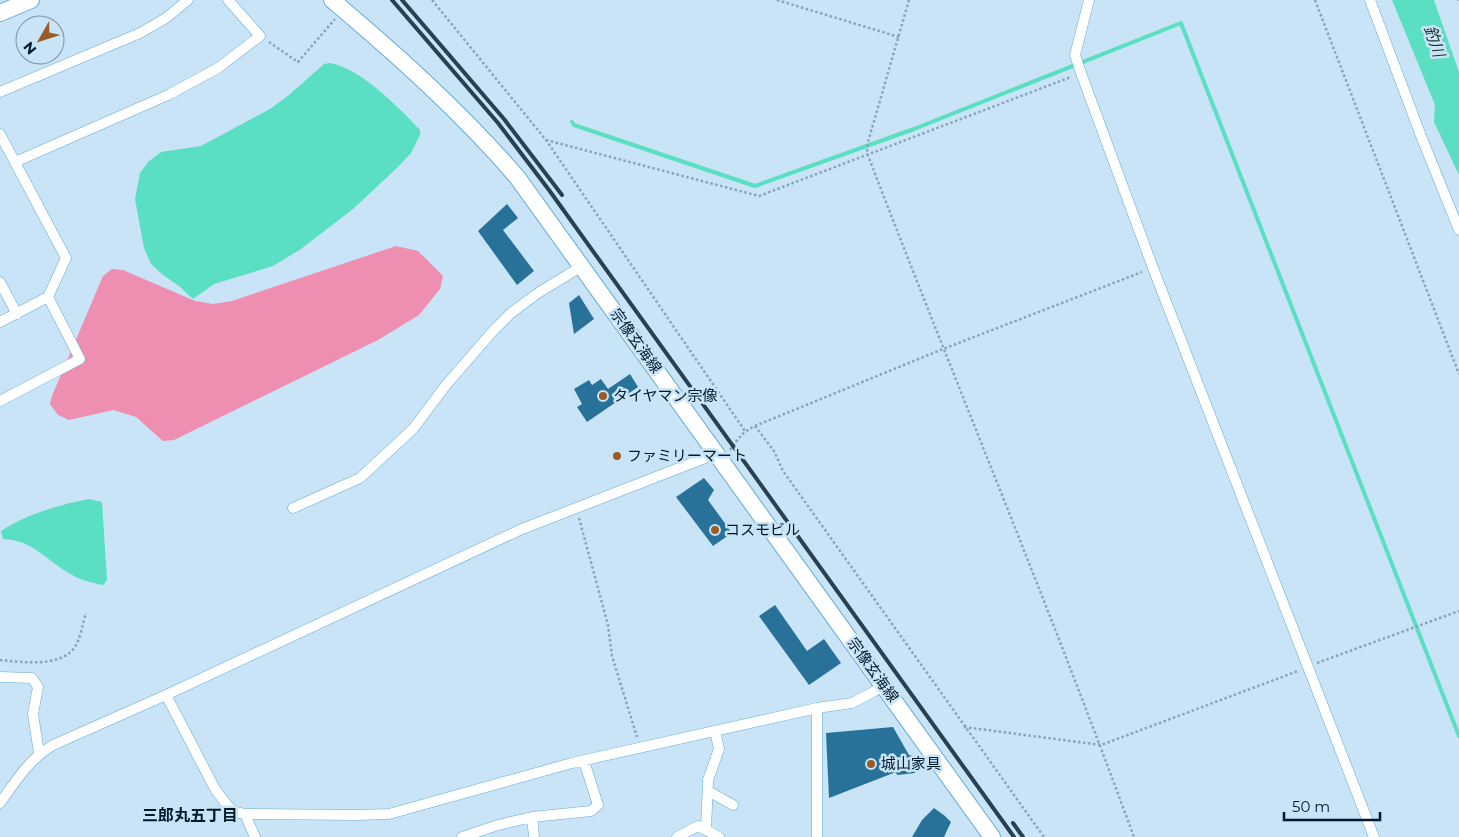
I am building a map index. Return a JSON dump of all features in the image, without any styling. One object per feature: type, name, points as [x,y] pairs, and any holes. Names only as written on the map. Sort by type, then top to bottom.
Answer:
[{"type":"main road","points":[[0,13],[31,0]]},
{"type":"main road","name":"宗像玄海線","points":[[337,5],[447,102],[485,139],[517,177],[719,455],[992,837]]},
{"type":"street","points":[[0,92],[140,33],[166,18],[188,0]]},
{"type":"street","points":[[15,162],[168,95],[218,68],[260,36],[228,0]]},
{"type":"street","points":[[1089,0],[1075,55],[1081,73],[1153,268],[1374,837]]},
{"type":"street","points":[[1370,0],[1421,136],[1459,230]]},
{"type":"street","points":[[0,134],[66,258],[48,297],[0,322]]},
{"type":"street","points":[[293,508],[360,478],[413,429],[446,385],[511,313],[538,293],[582,266]]},
{"type":"street","points":[[0,282],[16,314]]},
{"type":"street","points":[[0,401],[80,359],[48,297]]},
{"type":"street","points":[[0,803],[39,753],[53,745],[166,695],[522,529],[705,458],[719,455]]},
{"type":"street","points":[[0,677],[32,678],[38,687],[32,714],[39,753]]},
{"type":"street","points":[[166,695],[215,789],[235,812],[245,814],[356,815],[389,814],[584,761],[817,708],[852,703],[884,685]]},
{"type":"street","points":[[817,708],[817,837]]},
{"type":"street","points":[[706,830],[708,780],[719,749],[715,731]]},
{"type":"street","points":[[462,837],[498,825],[532,817],[592,811],[598,805],[584,761]]},
{"type":"street","points":[[708,791],[733,805]]},
{"type":"street","points":[[245,814],[255,837]]},
{"type":"street","points":[[532,817],[534,837]]},
{"type":"street","points":[[677,837],[698,826],[719,837]]},
{"type":"path","points":[[432,0],[546,140],[745,431]]},
{"type":"path","points":[[777,0],[899,37]]},
{"type":"path","points":[[909,0],[868,142],[867,154],[1101,745],[1134,837]]},
{"type":"path","points":[[1315,0],[1459,374]]},
{"type":"path","points":[[260,36],[298,62],[337,5]]},
{"type":"path","points":[[546,140],[760,196],[1081,73]]},
{"type":"path","points":[[719,455],[745,431],[755,426],[943,349],[1153,268]]},
{"type":"path","points":[[755,426],[774,451],[783,471],[1044,837]]},
{"type":"path","points":[[576,508],[608,625],[612,656],[641,748]]},
{"type":"path","points":[[964,727],[1101,745],[1459,611]]},
{"type":"path","points":[[0,660],[28,663],[63,658],[76,646],[86,613]]},
{"type":"shaded area","points":[[396,246],[418,251],[443,276],[440,289],[419,315],[378,340],[174,440],[163,441],[136,417],[113,410],[69,420],[58,415],[50,404],[103,276],[112,269],[123,270],[195,301],[213,304],[232,301]]},
{"type":"water","name":"釣川","points":[[1392,0],[1434,0],[1459,72],[1459,175],[1434,122],[1435,105]]},
{"type":"water","points":[[330,63],[342,67],[367,81],[390,100],[420,130],[420,135],[411,153],[353,209],[301,249],[273,266],[214,284],[193,299],[151,264],[144,248],[135,199],[140,173],[148,162],[161,152],[201,146],[270,109],[324,64]]},
{"type":"water","points":[[89,499],[102,502],[107,580],[103,585],[71,574],[30,546],[13,540],[3,539],[1,531],[21,520],[54,507]]},
{"type":"building","points":[[507,204],[518,218],[503,230],[534,271],[517,285],[478,231]]},
{"type":"building","points":[[579,295],[594,319],[574,334],[569,303]]},
{"type":"building","points":[[630,374],[638,387],[587,422],[577,407],[582,404],[574,389],[589,380],[592,385],[601,379],[608,389]]},
{"type":"building","points":[[704,478],[714,490],[708,500],[732,533],[713,546],[676,497]]},
{"type":"building","points":[[775,605],[807,651],[824,639],[841,663],[809,685],[759,616]]},
{"type":"building","name":"城山家具","points":[[893,727],[909,755],[913,756],[915,773],[897,775],[896,772],[829,798],[826,733]]},
{"type":"building","points":[[934,808],[951,822],[944,837],[912,837],[922,820]]},
{"type":"waterway","points":[[572,122],[574,125],[755,186],[914,129],[1181,23],[1459,736]]},
{"type":"railway","points":[[392,0],[498,123],[549,190],[1014,837]]},
{"type":"railway","points":[[402,0],[504,119],[562,195]]},
{"type":"railway","points":[[1013,823],[1023,837]]},
{"type":"place","name":"タイヤマン宗像","points":[[603,396]]},
{"type":"place","name":"ファミリーマート","points":[[617,456]]},
{"type":"place","name":"コスモビル","points":[[715,530]]},
{"type":"place","name":"城山家具","points":[[871,764]]},
{"type":"district","name":"三郎丸五丁目","points":[[190,815]]}]
